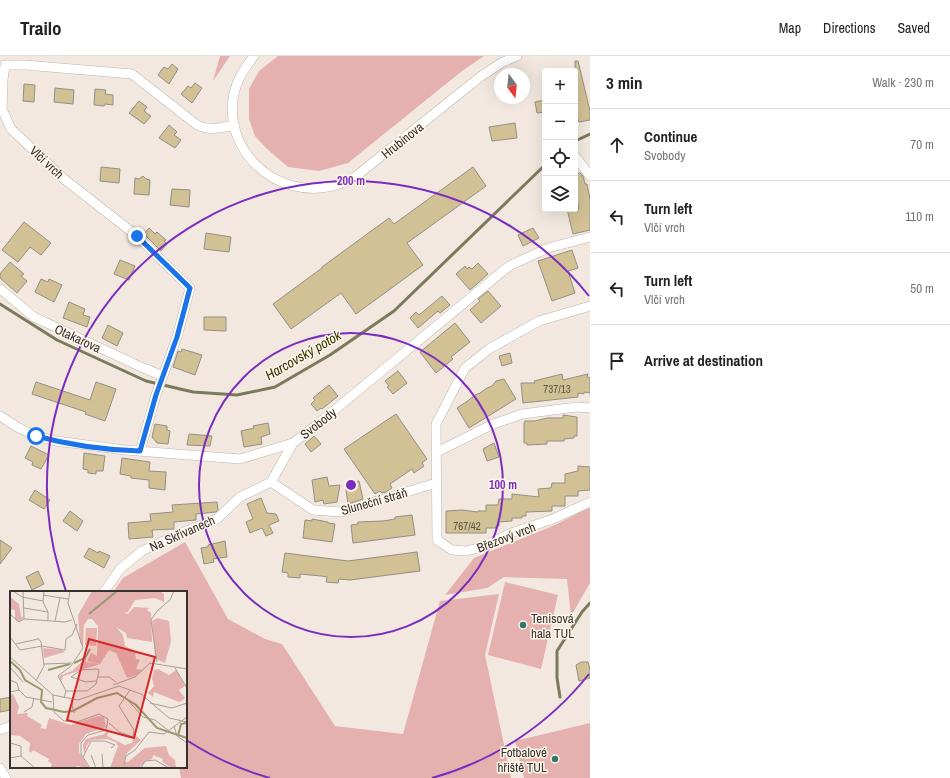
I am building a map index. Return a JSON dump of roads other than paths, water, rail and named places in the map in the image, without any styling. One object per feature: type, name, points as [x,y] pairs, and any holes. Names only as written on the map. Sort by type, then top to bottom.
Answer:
[{"type":"street","name":"Hrubínova","points":[[254,56],[239,78],[234,93],[234,125],[237,137],[252,161],[266,174],[291,185],[319,188],[332,186],[355,177],[480,77],[501,63],[518,56]]},
{"type":"street","name":"Vlčí vrch","points":[[140,451],[156,395],[177,337],[190,288],[137,236],[64,179],[11,129],[2,109],[2,80],[5,65],[25,65],[132,74],[197,125],[203,128],[215,129],[234,125]]},
{"type":"street","points":[[578,160],[590,176]]},
{"type":"street","name":"Svobody","points":[[0,416],[17,427],[36,436],[56,441],[126,450],[240,459],[293,443],[509,266],[548,248],[590,237]]},
{"type":"street","name":"Otakarova","points":[[0,290],[34,317],[162,378]]},
{"type":"street","name":"Březový vrch","points":[[590,306],[539,320],[489,349],[465,368],[436,424],[437,540],[452,550],[466,551],[482,547],[511,533],[553,519],[590,502]]},
{"type":"street","points":[[437,452],[491,425],[522,414],[577,407],[590,408]]},
{"type":"street","points":[[271,482],[293,443]]},
{"type":"street","name":"Sluneční stráň","points":[[271,482],[313,510],[341,512],[436,483]]},
{"type":"street","name":"Na Skřivanech","points":[[105,591],[120,569],[142,551],[216,519],[240,497],[271,482]]},
{"type":"street","points":[[0,730],[10,726]]},
{"type":"street","points":[[0,768],[6,778]]},
{"type":"waterway","name":"Harcovský potok","points":[[577,140],[590,134]]},
{"type":"waterway","name":"Harcovský potok","points":[[0,304],[57,340],[146,381],[193,392],[237,395],[275,387],[330,355],[394,311],[542,168]]},
{"type":"waterway","points":[[560,697],[557,678],[557,651],[582,612],[590,603]]},
{"type":"place","name":"Tenisová hala TUL","points":[[523,625]]},
{"type":"place","name":"Fotbalové hřiště TUL","points":[[555,759]]}]
